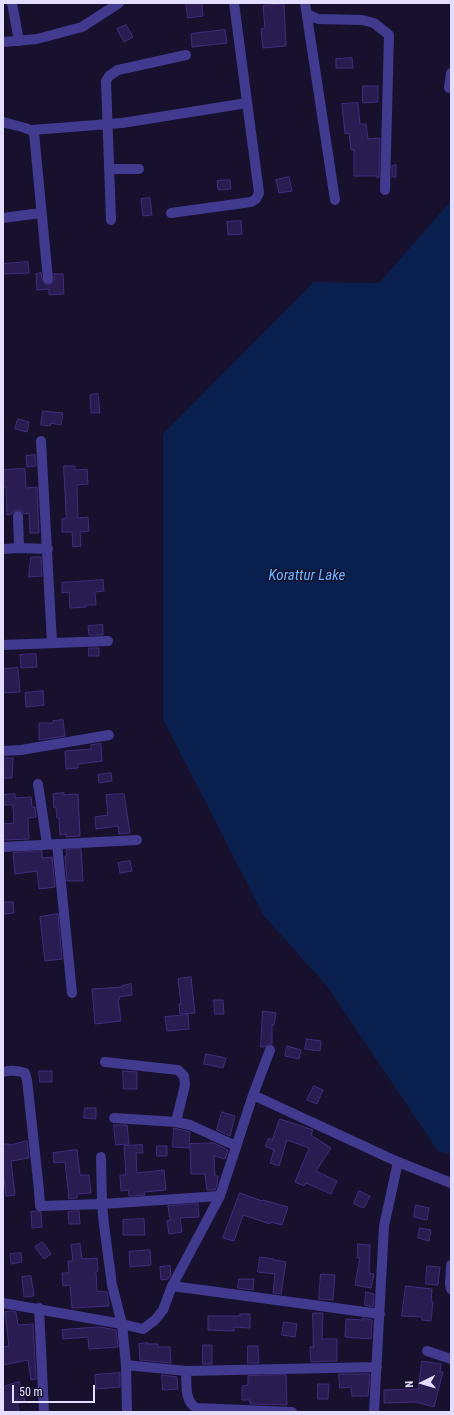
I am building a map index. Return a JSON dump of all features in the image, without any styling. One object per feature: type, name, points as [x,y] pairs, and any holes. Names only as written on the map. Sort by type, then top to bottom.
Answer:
[{"type":"street","points":[[12,3],[19,41]]},
{"type":"street","points":[[3,42],[37,39],[82,27],[119,3]]},
{"type":"street","points":[[171,213],[251,202],[256,199],[259,193],[234,3]]},
{"type":"street","points":[[305,3],[335,200]]},
{"type":"street","points":[[307,14],[318,19],[362,20],[374,23],[389,36],[384,190]]},
{"type":"street","points":[[111,220],[106,81],[109,76],[118,70],[186,55]]},
{"type":"street","points":[[449,88],[451,73]]},
{"type":"street","points":[[3,122],[32,130],[107,124],[247,103]]},
{"type":"street","points":[[32,130],[34,137],[48,279]]},
{"type":"street","points":[[110,169],[139,168]]},
{"type":"street","points":[[3,218],[41,212]]},
{"type":"street","points":[[41,441],[52,643]]},
{"type":"street","points":[[18,516],[19,548]]},
{"type":"street","points":[[3,549],[48,549]]},
{"type":"street","points":[[3,645],[108,641]]},
{"type":"street","points":[[3,751],[21,750],[109,734]]},
{"type":"street","points":[[38,784],[52,844],[72,993]]},
{"type":"street","points":[[3,847],[137,840]]},
{"type":"street","points":[[3,1303],[39,1308],[143,1329],[155,1320],[163,1310],[172,1286],[220,1196],[253,1095],[270,1050]]},
{"type":"street","points":[[105,1062],[178,1070],[184,1076],[185,1085],[176,1122]]},
{"type":"street","points":[[3,1072],[19,1070],[25,1073],[27,1080],[40,1206],[102,1204],[220,1196]]},
{"type":"street","points":[[253,1095],[398,1162],[451,1183]]},
{"type":"street","points":[[114,1118],[176,1122],[190,1125],[236,1146]]},
{"type":"street","points":[[101,1157],[104,1225],[112,1285],[122,1324],[126,1365],[127,1412]]},
{"type":"street","points":[[374,1412],[384,1226],[398,1162]]},
{"type":"street","points":[[451,1265],[451,1289]]},
{"type":"street","points":[[172,1286],[380,1314]]},
{"type":"street","points":[[39,1308],[44,1412]]},
{"type":"street","points":[[427,1351],[451,1359]]},
{"type":"street","points":[[126,1365],[186,1371],[377,1367]]},
{"type":"street","points":[[186,1371],[188,1400],[193,1410],[292,1412]]},
{"type":"water","name":"Korattur Lake","points":[[451,201],[451,1154],[438,1151],[327,986],[264,916],[163,719],[163,434],[314,282],[379,283]]},
{"type":"building","points":[[186,3],[202,3],[203,16],[188,18]]},
{"type":"building","points":[[284,4],[286,46],[263,48],[261,29],[265,28],[263,6]]},
{"type":"building","points":[[126,25],[133,37],[124,42],[117,29]]},
{"type":"building","points":[[225,30],[227,43],[192,47],[191,34]]},
{"type":"building","points":[[352,58],[353,68],[336,68],[336,59]]},
{"type":"building","points":[[363,86],[378,86],[378,102],[363,103]]},
{"type":"building","points":[[358,103],[360,124],[366,124],[368,139],[380,138],[379,177],[377,178],[377,176],[354,176],[354,150],[351,150],[349,133],[345,134],[342,104]]},
{"type":"building","points":[[396,165],[396,177],[392,177],[392,166]]},
{"type":"building","points":[[289,177],[292,191],[279,193],[276,180]]},
{"type":"building","points":[[230,180],[231,189],[218,190],[217,181]]},
{"type":"building","points":[[150,198],[152,215],[143,216],[141,199]]},
{"type":"building","points":[[241,221],[242,234],[228,235],[227,222]]},
{"type":"building","points":[[28,262],[29,273],[3,274],[3,264]]},
{"type":"building","points":[[41,273],[43,282],[48,285],[54,281],[54,273],[63,274],[64,294],[49,295],[49,289],[37,290],[36,274]]},
{"type":"building","points":[[98,394],[100,413],[91,413],[90,395]]},
{"type":"building","points":[[43,411],[63,413],[61,425],[51,423],[50,426],[41,425]]},
{"type":"building","points":[[18,419],[29,422],[27,432],[15,429]]},
{"type":"building","points":[[35,455],[36,466],[27,467],[26,456]]},
{"type":"building","points":[[64,466],[75,466],[75,470],[87,469],[88,484],[77,485],[78,518],[88,517],[89,531],[80,532],[81,546],[73,547],[72,532],[62,532],[62,519],[66,518]]},
{"type":"building","points":[[25,469],[26,488],[37,487],[39,533],[30,533],[29,513],[24,514],[21,510],[17,510],[12,514],[7,515],[6,487],[3,487],[3,470]]},
{"type":"building","points":[[31,557],[41,557],[42,576],[29,577]]},
{"type":"building","points":[[103,580],[104,591],[95,592],[96,605],[70,608],[69,592],[62,593],[62,583]]},
{"type":"building","points":[[103,625],[103,635],[89,635],[88,626]]},
{"type":"building","points":[[89,648],[99,648],[99,656],[89,656]]},
{"type":"building","points":[[36,654],[37,667],[21,668],[20,655]]},
{"type":"building","points":[[18,668],[20,692],[3,693],[3,669]]},
{"type":"building","points":[[43,691],[44,705],[26,707],[25,693]]},
{"type":"building","points":[[63,720],[65,736],[39,740],[39,723],[53,723],[53,721]]},
{"type":"building","points":[[101,744],[102,761],[78,764],[78,768],[66,769],[65,751],[91,749],[91,745]]},
{"type":"building","points":[[3,758],[13,758],[12,778],[3,778]]},
{"type":"building","points":[[111,773],[112,781],[99,783],[98,775]]},
{"type":"building","points":[[64,793],[64,795],[78,794],[80,836],[66,837],[66,834],[60,835],[59,818],[57,818],[56,807],[54,808],[53,794]]},
{"type":"building","points":[[15,794],[15,798],[31,797],[32,807],[35,807],[36,817],[28,818],[29,839],[3,840],[3,824],[14,823],[13,805],[3,805],[3,795]]},
{"type":"building","points":[[124,794],[130,833],[119,834],[118,826],[96,829],[95,817],[108,815],[106,795]]},
{"type":"building","points":[[81,849],[83,881],[67,881],[66,850]]},
{"type":"building","points":[[42,851],[42,858],[52,857],[55,887],[39,889],[37,871],[15,874],[13,853]]},
{"type":"building","points":[[130,861],[132,871],[120,873],[118,863]]},
{"type":"building","points":[[3,902],[13,902],[14,913],[3,914]]},
{"type":"building","points":[[58,914],[62,959],[45,961],[40,917]]},
{"type":"building","points":[[191,977],[195,1013],[180,1014],[179,1004],[181,1004],[178,979]]},
{"type":"building","points":[[131,984],[132,995],[119,997],[120,999],[118,999],[121,1021],[95,1024],[92,989],[122,987]]},
{"type":"building","points":[[214,1000],[223,1000],[224,1014],[215,1014]]},
{"type":"building","points":[[263,1011],[276,1013],[274,1025],[272,1025],[272,1044],[261,1047]]},
{"type":"building","points":[[188,1015],[189,1029],[167,1031],[165,1017]]},
{"type":"building","points":[[307,1039],[321,1041],[320,1051],[305,1049]]},
{"type":"building","points":[[287,1046],[301,1050],[299,1059],[285,1056]]},
{"type":"building","points":[[206,1054],[226,1058],[223,1068],[204,1064]]},
{"type":"building","points":[[39,1071],[52,1071],[52,1082],[40,1082]]},
{"type":"building","points":[[123,1071],[137,1072],[137,1089],[124,1089]]},
{"type":"building","points":[[314,1086],[323,1090],[317,1104],[307,1100]]},
{"type":"building","points":[[85,1108],[96,1108],[96,1119],[84,1118]]},
{"type":"building","points":[[222,1112],[235,1116],[230,1136],[217,1130]]},
{"type":"building","points":[[280,1119],[313,1130],[311,1135],[331,1148],[316,1171],[337,1181],[331,1194],[306,1183],[304,1186],[295,1182],[309,1148],[287,1140],[279,1166],[270,1163],[274,1150],[265,1146],[269,1138],[272,1140]]},
{"type":"building","points":[[114,1125],[127,1125],[129,1144],[116,1145]]},
{"type":"building","points":[[174,1128],[190,1132],[189,1148],[173,1147]]},
{"type":"building","points":[[27,1141],[29,1158],[11,1161],[15,1195],[6,1196],[3,1171],[3,1144],[9,1145]]},
{"type":"building","points":[[214,1143],[228,1150],[225,1159],[214,1156],[215,1176],[218,1176],[217,1185],[215,1190],[207,1190],[205,1174],[191,1174],[190,1144]]},
{"type":"building","points":[[142,1145],[143,1153],[136,1153],[137,1173],[164,1170],[166,1190],[144,1192],[145,1195],[129,1196],[128,1190],[121,1191],[120,1175],[126,1175],[124,1146]]},
{"type":"building","points":[[157,1146],[167,1146],[167,1156],[157,1156]]},
{"type":"building","points":[[77,1150],[80,1175],[89,1175],[91,1193],[77,1194],[77,1198],[69,1199],[65,1162],[54,1163],[53,1153]]},
{"type":"building","points":[[359,1191],[370,1196],[364,1208],[354,1204]]},
{"type":"building","points":[[240,1193],[262,1201],[288,1207],[282,1225],[271,1222],[270,1224],[243,1215],[234,1241],[223,1238]]},
{"type":"building","points":[[198,1204],[199,1217],[180,1218],[182,1232],[169,1234],[167,1221],[170,1220],[168,1206]]},
{"type":"building","points":[[416,1205],[429,1208],[427,1220],[414,1217]]},
{"type":"building","points":[[79,1211],[80,1224],[69,1224],[68,1212]]},
{"type":"building","points":[[31,1212],[41,1212],[42,1227],[32,1228]]},
{"type":"building","points":[[144,1219],[145,1235],[123,1235],[123,1220]]},
{"type":"building","points":[[420,1228],[431,1230],[429,1241],[418,1238]]},
{"type":"building","points":[[43,1242],[51,1254],[44,1259],[35,1247]]},
{"type":"building","points":[[80,1244],[82,1259],[97,1258],[97,1291],[107,1292],[109,1306],[72,1308],[70,1285],[63,1286],[62,1273],[69,1273],[68,1261],[73,1261],[71,1245]]},
{"type":"building","points":[[358,1244],[370,1245],[369,1273],[374,1274],[371,1288],[355,1285],[360,1258],[358,1258]]},
{"type":"building","points":[[150,1250],[151,1265],[130,1267],[129,1252]]},
{"type":"building","points":[[21,1253],[22,1262],[11,1264],[10,1254]]},
{"type":"building","points":[[260,1257],[286,1262],[281,1294],[273,1293],[275,1274],[258,1272]]},
{"type":"building","points":[[170,1266],[171,1275],[168,1279],[161,1280],[160,1267]]},
{"type":"building","points":[[427,1266],[440,1267],[438,1285],[426,1284]]},
{"type":"building","points":[[321,1274],[335,1275],[333,1300],[319,1299]]},
{"type":"building","points":[[31,1276],[34,1296],[24,1297],[22,1277]]},
{"type":"building","points":[[239,1279],[254,1279],[253,1290],[238,1288]]},
{"type":"building","points":[[406,1286],[432,1289],[431,1302],[433,1302],[431,1321],[422,1320],[422,1317],[402,1316]]},
{"type":"building","points":[[366,1292],[374,1294],[373,1307],[365,1305]]},
{"type":"building","points":[[5,1312],[16,1312],[18,1325],[33,1324],[36,1379],[31,1380],[28,1360],[3,1365],[3,1347],[9,1346]]},
{"type":"building","points":[[313,1313],[323,1313],[322,1339],[337,1339],[337,1361],[311,1362],[310,1347],[313,1347]]},
{"type":"building","points":[[240,1314],[250,1314],[250,1328],[234,1327],[234,1331],[208,1330],[208,1316],[240,1316]]},
{"type":"building","points":[[363,1318],[372,1320],[371,1339],[345,1337],[346,1319],[363,1320]]},
{"type":"building","points":[[284,1322],[297,1324],[295,1337],[282,1335]]},
{"type":"building","points":[[100,1327],[116,1330],[118,1347],[89,1349],[88,1337],[63,1339],[62,1330]]},
{"type":"building","points":[[139,1344],[158,1344],[158,1347],[170,1347],[171,1363],[140,1360]]},
{"type":"building","points":[[203,1345],[212,1345],[212,1364],[203,1364]]},
{"type":"building","points":[[248,1346],[258,1346],[259,1363],[248,1363]]},
{"type":"building","points":[[422,1361],[441,1364],[440,1372],[443,1372],[434,1407],[416,1402],[384,1403],[384,1390],[418,1389]]},
{"type":"building","points":[[120,1373],[120,1387],[96,1389],[95,1375]]},
{"type":"building","points":[[339,1374],[370,1374],[368,1396],[352,1396],[351,1387],[340,1388]]},
{"type":"building","points":[[162,1375],[177,1377],[178,1389],[163,1390]]},
{"type":"building","points":[[286,1375],[287,1405],[250,1404],[250,1400],[242,1400],[242,1386],[248,1385],[248,1376]]},
{"type":"building","points":[[19,1382],[25,1401],[17,1404],[19,1412],[3,1412],[3,1387]]},
{"type":"building","points":[[318,1384],[329,1384],[328,1399],[318,1399]]}]
